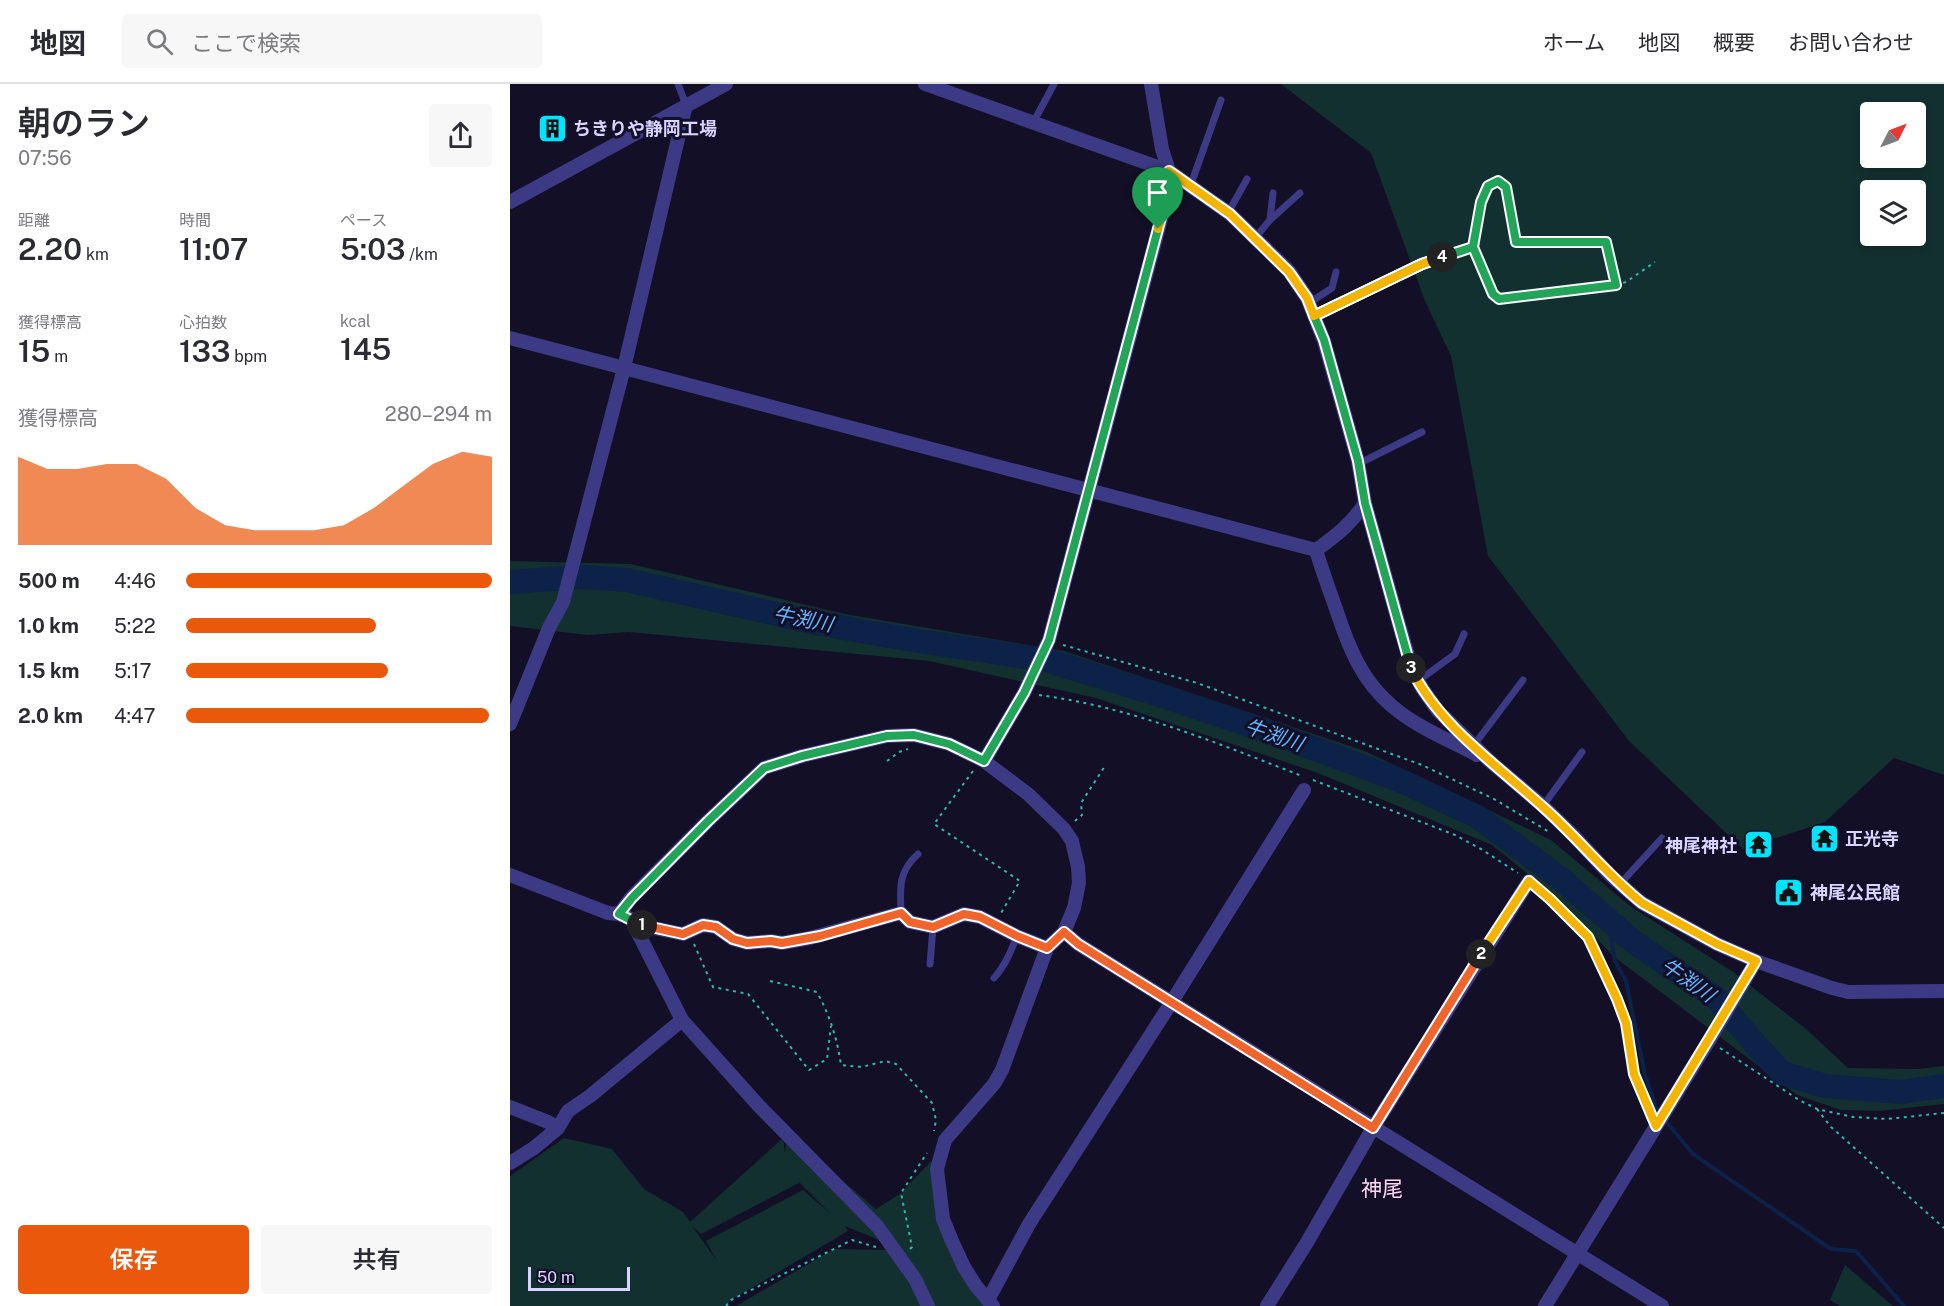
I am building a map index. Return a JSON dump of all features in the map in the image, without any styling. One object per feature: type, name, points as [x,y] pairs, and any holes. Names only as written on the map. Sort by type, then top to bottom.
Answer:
[{"type":"street","points":[[510,202],[726,84]]},
{"type":"street","points":[[925,84],[1169,171],[1228,213],[1289,272],[1309,303],[1324,340],[1358,464],[1365,503],[1412,669],[1418,681],[1438,711],[1493,764],[1543,806],[1620,884],[1642,903],[1717,944],[1756,961],[1832,988],[1848,992],[1944,991]]},
{"type":"street","points":[[981,764],[1026,690],[1048,643],[1168,193],[1169,171],[1162,148],[1151,84]]},
{"type":"street","points":[[510,724],[549,628],[563,602],[624,368],[686,105]]},
{"type":"street","points":[[510,338],[1316,550],[1340,533],[1365,503]]},
{"type":"street","points":[[1316,550],[1353,656],[1380,695],[1393,707],[1417,722],[1493,764]]},
{"type":"street","points":[[619,914],[708,821],[764,768],[802,756],[887,736],[914,735],[949,744],[1028,794],[1064,829],[1072,841],[1079,883],[1074,908],[1064,932],[1047,948],[1002,1070],[994,1084],[945,1140],[937,1169],[943,1219],[964,1267],[990,1303],[1029,1224],[1172,1003],[1304,790]]},
{"type":"street","points":[[510,875],[608,913],[619,914],[635,924],[682,1020],[759,1106],[878,1227],[915,1279],[928,1306]]},
{"type":"street","points":[[1267,1306],[1373,1128],[1529,881]]},
{"type":"street","points":[[635,924],[683,934],[703,925],[716,927],[733,939],[747,943],[771,941],[782,943],[820,936],[901,913],[910,922],[933,927],[964,914],[980,917],[1047,948]]},
{"type":"street","points":[[1064,932],[1078,944],[1172,1003],[1662,1306]]},
{"type":"street","points":[[1545,1306],[1756,961]]},
{"type":"street","points":[[510,1163],[534,1148],[558,1128],[568,1111],[590,1096],[682,1020]]},
{"type":"street","points":[[510,1107],[558,1128]]},
{"type":"lane","points":[[678,84],[686,105]]},
{"type":"lane","points":[[1033,123],[1054,84]]},
{"type":"lane","points":[[1190,187],[1221,100]]},
{"type":"lane","points":[[1228,213],[1247,179]]},
{"type":"lane","points":[[1270,220],[1273,193]]},
{"type":"lane","points":[[1255,238],[1270,220],[1300,193]]},
{"type":"lane","points":[[1314,316],[1422,264],[1473,247]]},
{"type":"lane","points":[[1309,303],[1332,288],[1336,272]]},
{"type":"lane","points":[[1358,464],[1422,432]]},
{"type":"lane","points":[[1418,681],[1455,654],[1464,634]]},
{"type":"lane","points":[[1474,746],[1523,680]]},
{"type":"lane","points":[[1543,806],[1582,752]]},
{"type":"lane","points":[[1620,884],[1662,838]]},
{"type":"lane","points":[[901,913],[900,880],[910,861],[918,854]]},
{"type":"lane","points":[[930,964],[933,927]]},
{"type":"lane","points":[[994,978],[1009,956],[1017,936]]},
{"type":"path","points":[[1616,285],[1606,242],[1516,242],[1506,187],[1498,181],[1488,186],[1481,202],[1473,247],[1493,294],[1499,299],[1616,285],[1626,282],[1655,262]]},
{"type":"path","points":[[1048,643],[1197,683],[1422,765],[1494,799],[1557,837],[1574,836]]},
{"type":"path","points":[[1026,690],[1131,715],[1217,743],[1455,835],[1482,849],[1529,881],[1588,937],[1626,1023],[1634,1074],[1660,1119]]},
{"type":"path","points":[[887,761],[899,752],[913,748]]},
{"type":"path","points":[[981,764],[934,824],[1020,881],[995,924]]},
{"type":"path","points":[[1064,829],[1082,815],[1081,803],[1105,766]]},
{"type":"path","points":[[690,936],[713,987],[748,994],[809,1070],[827,1059],[831,1022]]},
{"type":"path","points":[[770,981],[817,992],[831,1022],[841,1065],[862,1067],[885,1060],[896,1064],[932,1103],[936,1120],[932,1139]]},
{"type":"path","points":[[1713,1034],[1725,1052],[1799,1100],[1817,1109],[1852,1117],[1887,1119],[1944,1113]]},
{"type":"path","points":[[1817,1109],[1832,1126],[1944,1228]]},
{"type":"path","points":[[726,1306],[731,1300],[852,1240],[886,1250],[899,1257],[912,1247],[901,1193],[930,1148]]},
{"type":"green space","points":[[1281,84],[1944,84],[1944,775],[1894,758],[1825,822],[1743,849],[1629,741],[1488,556],[1451,356],[1425,301],[1371,153]]},
{"type":"green space","points":[[510,561],[631,564],[845,614],[1064,651],[1365,751],[1551,840],[1630,906],[1733,972],[1806,1029],[1848,1068],[1918,1069],[1944,1066],[1944,1104],[1879,1111],[1841,1110],[1797,1095],[1613,956],[1560,900],[1492,845],[1318,773],[1096,698],[929,661],[629,632],[588,635],[510,626]]},
{"type":"green space","points":[[787,1134],[876,1209],[901,1193],[931,1161],[966,1271],[994,1306],[931,1306],[886,1243],[845,1226],[848,1231],[731,1300],[726,1306],[510,1306],[510,1176],[564,1138],[612,1149],[644,1189],[683,1212],[690,1222],[783,1138],[785,1153]],"holes":[[[798,1181],[832,1215],[803,1190],[706,1241],[717,1261],[692,1226],[701,1234],[799,1183]]]},
{"type":"green space","points":[[834,1249],[886,1250],[928,1306],[736,1306]]},
{"type":"green space","points":[[1845,1265],[1893,1306],[1840,1306],[1830,1300]]},
{"type":"waterway","name":"牛渕川","points":[[510,582],[581,577],[627,580],[811,622],[1046,660],[1269,732],[1397,779],[1478,817],[1561,879],[1635,943],[1715,997],[1782,1073],[1825,1086],[1901,1092],[1944,1086]]},
{"type":"waterway","points":[[1615,925],[1610,934],[1615,961],[1626,981],[1645,1075],[1660,1113]]},
{"type":"waterway","points":[[1664,1119],[1693,1154],[1783,1216],[1831,1249],[1856,1251],[1904,1306]]},
{"type":"place","name":"ちきりや静岡工場","points":[[552,128]]},
{"type":"place","name":"正光寺","points":[[1824,838]]},
{"type":"place","name":"神尾神社","points":[[1758,845]]},
{"type":"place","name":"神尾公民館","points":[[1789,892]]},
{"type":"district","name":"神尾","points":[[1382,1188]]},
{"type":"route","points":[[1158,229],[1049,640],[1024,693],[984,761],[949,744],[914,735],[887,736],[802,756],[764,768],[708,821],[619,914],[635,924],[683,934],[703,925],[716,927],[733,939],[747,943],[771,941],[782,943],[810,938],[901,913],[910,922],[933,927],[964,914],[980,917],[1047,948],[1064,932],[1078,944],[1373,1128],[1529,881],[1588,937],[1626,1023],[1634,1074],[1656,1126],[1756,961],[1717,944],[1642,903],[1611,876],[1543,806],[1493,764],[1438,711],[1422,688],[1412,669],[1365,503],[1358,461],[1324,340],[1314,316],[1422,264],[1473,247],[1481,202],[1488,186],[1498,181],[1506,187],[1516,242],[1606,242],[1616,285],[1499,299],[1493,294],[1473,247],[1422,264],[1374,286],[1314,316],[1307,298],[1289,272],[1230,214],[1169,171],[1168,193],[1158,229]]}]
